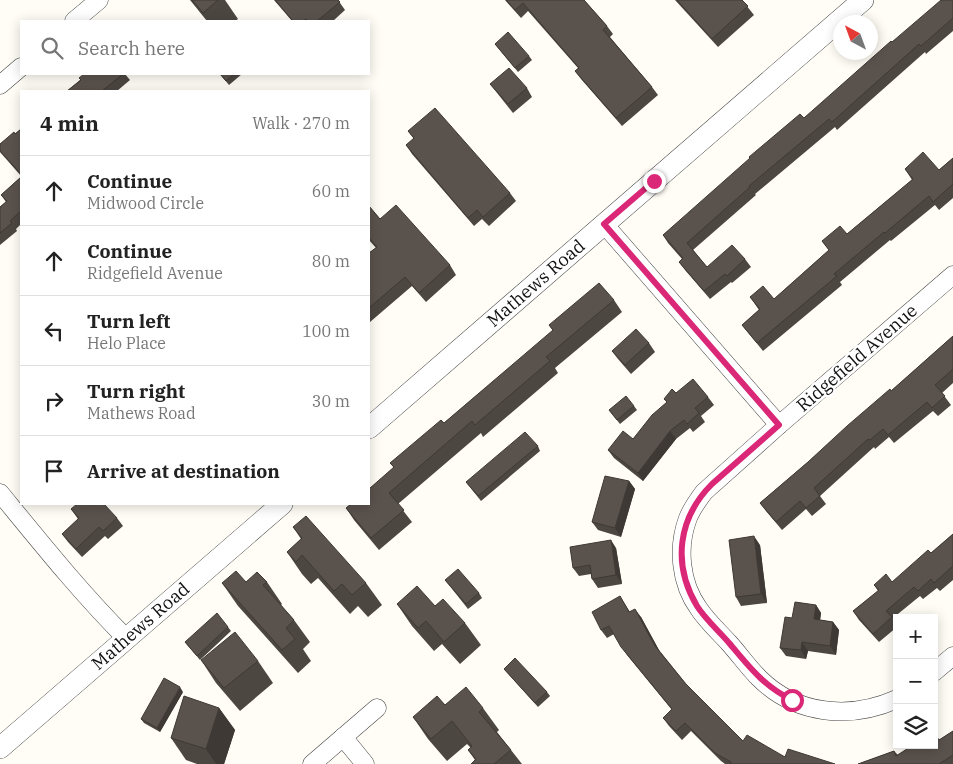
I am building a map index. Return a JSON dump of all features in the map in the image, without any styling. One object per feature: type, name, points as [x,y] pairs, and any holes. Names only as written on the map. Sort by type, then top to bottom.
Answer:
[{"type":"street","points":[[75,20],[99,0]]},
{"type":"street","name":"Mathews Road","points":[[370,427],[863,0]]},
{"type":"street","points":[[0,85],[20,68]]},
{"type":"street","points":[[604,224],[779,425]]},
{"type":"street","name":"Ridgefield Avenue","points":[[893,701],[875,708],[851,712],[833,712],[806,706],[779,693],[759,678],[698,608],[688,589],[683,572],[681,550],[684,530],[689,516],[704,492],[953,275]]},
{"type":"street","points":[[0,493],[50,555],[126,638]]},
{"type":"street","name":"Mathews Road","points":[[0,748],[281,505]]},
{"type":"street","points":[[938,669],[953,656]]},
{"type":"street","points":[[312,764],[377,708]]},
{"type":"street","points":[[343,737],[365,764]]},
{"type":"building","points":[[192,0],[218,0],[203,13]]},
{"type":"building","points":[[275,0],[338,0],[340,2],[318,20],[292,20]]},
{"type":"building","points":[[506,0],[584,0],[607,26],[603,30],[652,87],[616,118],[575,71],[579,68],[523,3],[515,10]]},
{"type":"building","points":[[677,0],[742,0],[748,6],[712,39]]},
{"type":"building","points":[[941,0],[953,0],[953,18],[921,46],[919,44],[832,122],[829,119],[749,186],[687,243],[707,267],[732,245],[745,259],[727,276],[725,274],[704,291],[679,262],[683,258],[663,235],[749,157],[800,114],[804,118],[870,60],[878,60],[878,53]]},
{"type":"building","points":[[508,32],[529,56],[515,68],[495,44]]},
{"type":"building","points":[[509,68],[527,88],[508,104],[490,84]]},
{"type":"building","points":[[83,75],[122,75],[103,90],[68,90],[81,80],[79,78]]},
{"type":"building","points":[[221,75],[233,75],[226,81]]},
{"type":"building","points":[[435,108],[510,193],[483,217],[477,210],[468,218],[406,145],[414,138],[408,131]]},
{"type":"building","points":[[20,130],[20,173],[0,151],[0,144],[14,132],[15,134]]},
{"type":"building","points":[[923,152],[939,170],[953,158],[953,184],[933,202],[929,196],[884,232],[834,274],[837,276],[757,343],[742,325],[760,309],[750,297],[763,286],[774,299],[829,250],[822,241],[840,226],[847,234],[913,179],[905,169]]},
{"type":"building","points":[[20,178],[20,212],[10,221],[12,223],[0,233],[0,207],[7,201],[1,195]]},
{"type":"building","points":[[396,205],[450,265],[419,293],[405,277],[370,307],[370,252],[377,247],[370,239],[370,207],[380,219]]},
{"type":"building","points":[[599,283],[614,300],[546,357],[550,361],[475,425],[472,421],[389,493],[404,510],[371,538],[346,508],[350,505],[370,505],[370,488],[394,467],[390,463],[441,420],[444,423],[553,330],[549,325]]},
{"type":"building","points":[[636,329],[649,343],[625,365],[612,351]]},
{"type":"building","points":[[953,336],[953,369],[935,385],[945,396],[932,408],[927,402],[888,435],[883,429],[870,440],[868,439],[814,488],[820,496],[806,508],[800,501],[776,522],[760,503]]},
{"type":"building","points":[[693,379],[708,397],[695,408],[699,413],[687,424],[684,420],[670,431],[638,473],[608,450],[623,431],[633,439],[652,415],[667,402],[664,399],[672,389],[676,393]]},
{"type":"building","points":[[626,396],[634,406],[617,420],[609,410]]},
{"type":"building","points":[[525,432],[538,446],[478,496],[466,482]]},
{"type":"building","points":[[605,476],[629,481],[615,528],[592,522]]},
{"type":"building","points":[[76,505],[105,505],[117,518],[103,531],[99,527],[76,549],[62,534],[79,518],[71,509]]},
{"type":"building","points":[[306,516],[366,583],[352,595],[342,584],[334,591],[302,555],[296,562],[287,552],[302,538],[293,527]]},
{"type":"building","points":[[953,534],[953,566],[934,583],[931,579],[918,591],[914,587],[886,611],[892,617],[873,634],[853,611],[879,590],[874,585],[886,574],[892,582],[928,550],[931,553]]},
{"type":"building","points":[[754,536],[761,594],[736,597],[729,540]]},
{"type":"building","points":[[611,540],[616,575],[592,579],[590,565],[573,568],[570,547]]},
{"type":"building","points":[[458,569],[479,593],[466,604],[445,580]]},
{"type":"building","points":[[236,571],[246,582],[257,572],[267,582],[263,585],[294,620],[286,628],[295,639],[282,650],[222,583]]},
{"type":"building","points":[[417,586],[435,606],[443,599],[465,623],[444,642],[426,621],[418,628],[397,604]]},
{"type":"building","points":[[620,596],[629,612],[635,609],[655,646],[686,684],[743,741],[747,735],[785,757],[788,749],[835,764],[730,764],[731,762],[715,753],[685,723],[676,731],[663,718],[672,709],[621,647],[609,626],[601,630],[592,612]]},
{"type":"building","points":[[795,602],[816,605],[814,619],[833,622],[830,646],[802,642],[801,650],[780,648],[785,617],[792,618]]},
{"type":"building","points":[[217,613],[228,627],[197,656],[185,642]]},
{"type":"building","points":[[235,632],[258,661],[224,688],[201,660]]},
{"type":"building","points":[[515,658],[547,692],[535,703],[504,669]]},
{"type":"building","points":[[164,678],[180,687],[157,728],[141,719]]},
{"type":"building","points":[[466,687],[483,708],[479,712],[511,750],[494,764],[471,764],[476,759],[468,750],[472,746],[452,721],[431,739],[413,717],[437,696],[445,705]]},
{"type":"building","points":[[184,696],[219,708],[206,749],[171,738]]},
{"type":"building","points":[[953,731],[953,755],[939,764],[858,764],[894,751],[896,756],[907,749],[938,749],[938,739],[939,740]]},
{"type":"route","points":[[654,181],[604,224],[779,425],[712,484],[696,504],[684,530],[681,550],[683,572],[688,589],[698,608],[759,678],[792,700]]}]
